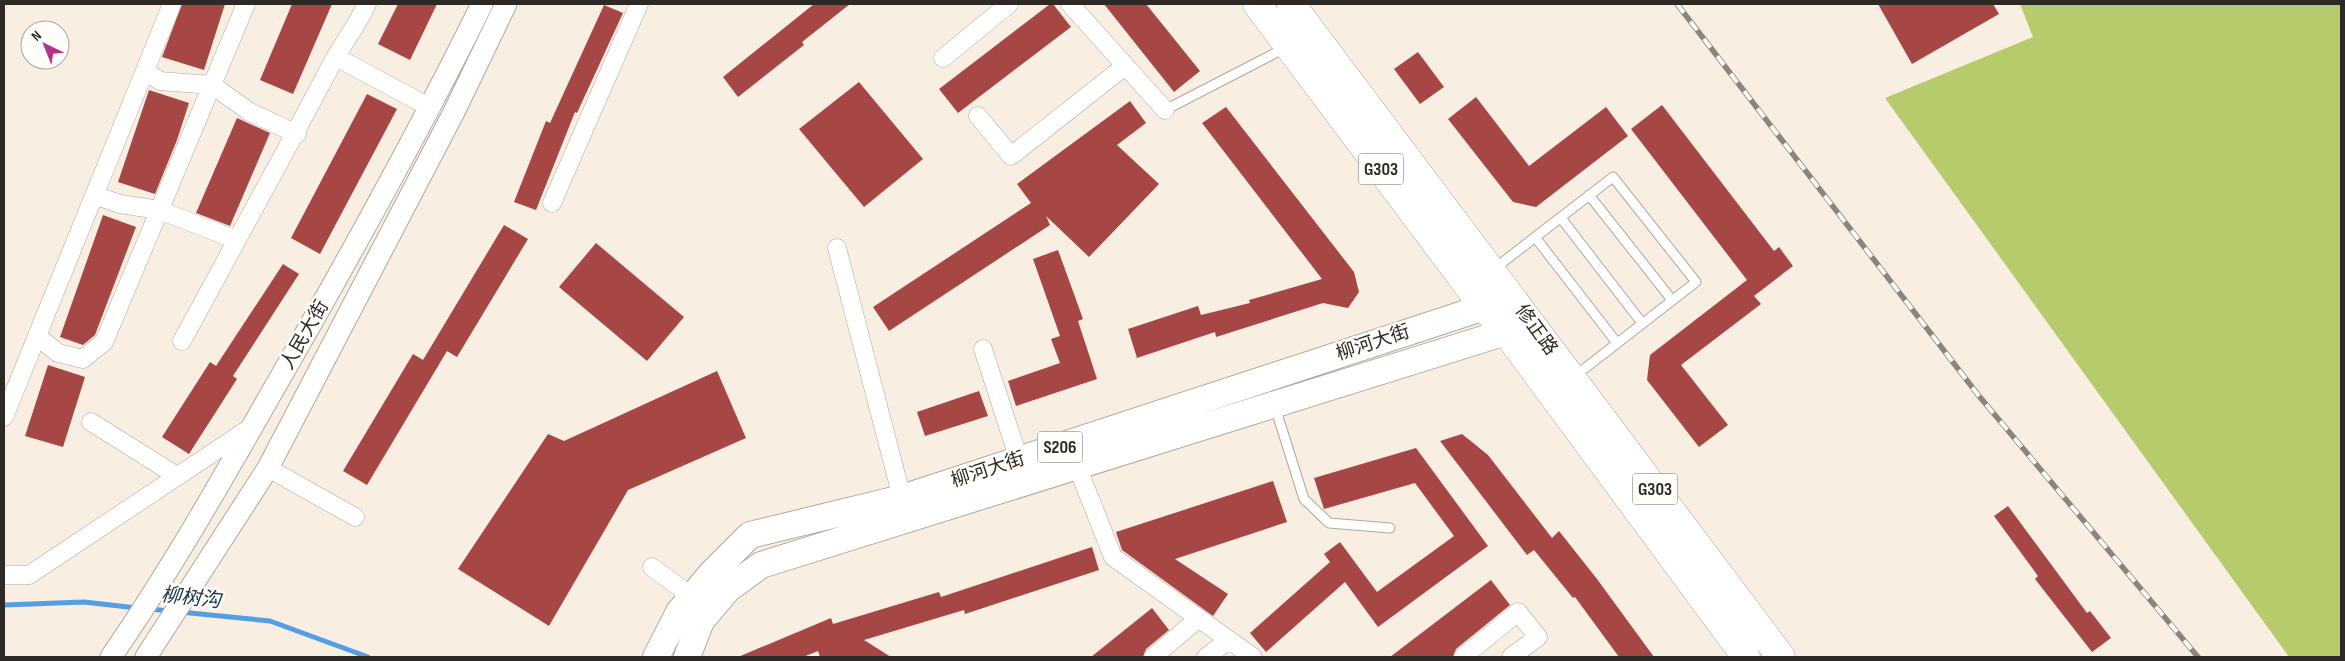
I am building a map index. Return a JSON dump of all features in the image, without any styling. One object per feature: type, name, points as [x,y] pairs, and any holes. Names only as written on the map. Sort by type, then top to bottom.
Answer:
[{"type":"highway","name":"修正路","points":[[1257,4],[1484,306],[1518,327],[1572,378],[1780,657]]},
{"type":"highway","name":"修正路","points":[[1291,4],[1513,298],[1518,327],[1746,657]]},
{"type":"main road","name":"柳河大街","points":[[656,657],[680,612],[710,575],[750,535],[902,498],[1513,298]]},
{"type":"main road","name":"柳河大街","points":[[687,657],[701,621],[728,589],[760,565],[1518,327]]},
{"type":"street","points":[[4,417],[172,4]]},
{"type":"street","points":[[37,336],[58,353],[83,359],[104,342],[246,4]]},
{"type":"street","points":[[182,341],[297,134],[336,57],[359,21],[367,4]]},
{"type":"street","name":"人民大街","points":[[113,655],[197,524],[339,277],[431,108],[482,4]]},
{"type":"street","name":"人民大街","points":[[146,657],[268,468],[454,112],[506,4]]},
{"type":"street","points":[[552,203],[639,4]]},
{"type":"street","points":[[943,58],[1009,4]]},
{"type":"street","points":[[1070,4],[1165,110]]},
{"type":"street","points":[[336,57],[431,108]]},
{"type":"street","points":[[978,116],[1011,156],[1125,66]]},
{"type":"street","points":[[145,72],[160,81],[212,85],[250,112],[297,134]]},
{"type":"street","points":[[94,195],[120,204],[159,210],[237,240]]},
{"type":"street","points":[[837,248],[902,498]]},
{"type":"street","points":[[983,349],[1019,460]]},
{"type":"street","points":[[91,422],[177,476]]},
{"type":"street","points":[[4,575],[29,575],[253,425]]},
{"type":"street","points":[[1077,466],[1113,557],[1253,657]]},
{"type":"street","points":[[268,468],[355,517]]},
{"type":"street","points":[[652,567],[692,597]]},
{"type":"street","points":[[1463,657],[1518,612],[1538,637],[1511,657]]},
{"type":"street","points":[[1153,657],[1199,618]]},
{"type":"street","points":[[1206,657],[1229,640]]},
{"type":"lane","points":[[1165,110],[1289,46]]},
{"type":"lane","points":[[1492,270],[1613,177],[1696,282],[1572,378]]},
{"type":"lane","points":[[1589,195],[1672,300]]},
{"type":"lane","points":[[1560,218],[1642,323]]},
{"type":"lane","points":[[1535,237],[1616,343]]},
{"type":"lane","points":[[1274,404],[1304,498],[1329,523],[1390,528]]},
{"type":"green space","points":[[2020,4],[2341,4],[2341,657],[2289,657],[1885,98],[2033,37]]},
{"type":"building","points":[[182,4],[225,4],[204,70],[162,57]]},
{"type":"building","points":[[292,4],[332,4],[293,94],[260,80]]},
{"type":"building","points":[[398,4],[437,4],[410,60],[378,44]]},
{"type":"building","points":[[814,4],[850,4],[802,42],[804,45],[738,97],[723,77]]},
{"type":"building","points":[[1050,4],[1053,4],[1071,27],[958,113],[939,89]]},
{"type":"building","points":[[1104,4],[1146,4],[1200,71],[1174,92]]},
{"type":"building","points":[[1878,4],[1993,4],[1999,14],[1912,64]]},
{"type":"building","points":[[604,5],[623,13],[577,113],[575,112],[536,210],[514,202],[546,121],[550,123]]},
{"type":"building","points":[[1418,52],[1444,87],[1420,104],[1394,69]]},
{"type":"building","points":[[859,82],[923,159],[864,207],[799,129]]},
{"type":"building","points":[[149,90],[189,103],[177,140],[155,194],[118,182]]},
{"type":"building","points":[[367,94],[397,109],[320,254],[291,238]]},
{"type":"building","points":[[1476,97],[1529,166],[1606,107],[1628,136],[1536,207],[1513,202],[1448,119]]},
{"type":"building","points":[[1130,101],[1146,123],[1117,145],[1159,184],[1089,257],[1046,216],[1050,225],[889,331],[873,307],[1031,203],[1017,184]]},
{"type":"building","points":[[1662,105],[1774,251],[1779,247],[1793,266],[1754,296],[1761,304],[1681,365],[1728,425],[1699,447],[1647,380],[1650,355],[1747,280],[1631,129]]},
{"type":"building","points":[[1226,107],[1354,272],[1359,292],[1348,308],[1323,303],[1216,337],[1215,332],[1137,358],[1128,329],[1198,306],[1201,315],[1250,303],[1249,300],[1322,279],[1202,123]]},
{"type":"building","points":[[237,118],[270,133],[230,226],[196,213]]},
{"type":"building","points":[[103,215],[136,227],[95,335],[83,345],[60,337]]},
{"type":"building","points":[[504,225],[528,239],[457,357],[447,351],[367,485],[343,471],[413,354],[423,360]]},
{"type":"building","points":[[596,243],[684,317],[647,361],[559,287]]},
{"type":"building","points":[[1058,250],[1083,319],[1078,321],[1097,379],[1016,406],[1008,381],[1060,363],[1051,339],[1060,336],[1033,259]]},
{"type":"building","points":[[283,264],[299,274],[233,376],[237,379],[189,454],[162,437],[210,362],[216,366]]},
{"type":"building","points":[[48,365],[85,377],[63,447],[25,436]]},
{"type":"building","points":[[717,371],[746,438],[628,490],[549,626],[458,569],[548,434],[564,441]]},
{"type":"building","points":[[979,391],[988,416],[925,436],[917,412]]},
{"type":"building","points":[[1462,434],[1488,455],[1552,538],[1559,531],[1654,657],[1619,657],[1575,597],[1573,598],[1534,550],[1527,555],[1440,441]]},
{"type":"building","points":[[1416,448],[1488,546],[1378,627],[1345,582],[1266,652],[1250,633],[1330,562],[1324,554],[1340,542],[1377,592],[1454,536],[1415,483],[1324,509],[1314,478]]},
{"type":"building","points":[[1273,481],[1287,522],[1175,559],[1228,594],[1213,616],[1122,550],[1116,532]]},
{"type":"building","points":[[2008,506],[2087,613],[2090,611],[2111,638],[2092,652],[2035,579],[2038,576],[1994,516]]},
{"type":"building","points":[[1092,547],[1099,570],[965,614],[964,610],[864,640],[891,657],[820,657],[818,651],[803,657],[738,657],[831,618],[833,624],[939,592],[941,597]]},
{"type":"building","points":[[1491,580],[1510,605],[1456,649],[1453,657],[1390,657]]},
{"type":"building","points":[[1152,608],[1169,630],[1146,649],[1143,657],[1091,657]]},
{"type":"waterway","name":"柳树沟","points":[[4,605],[84,602],[137,608]]},
{"type":"waterway","name":"柳树沟","points":[[151,609],[169,611]]},
{"type":"waterway","name":"柳树沟","points":[[180,612],[270,621],[368,657]]},
{"type":"railway","points":[[1677,4],[1979,396],[2198,657]]}]
